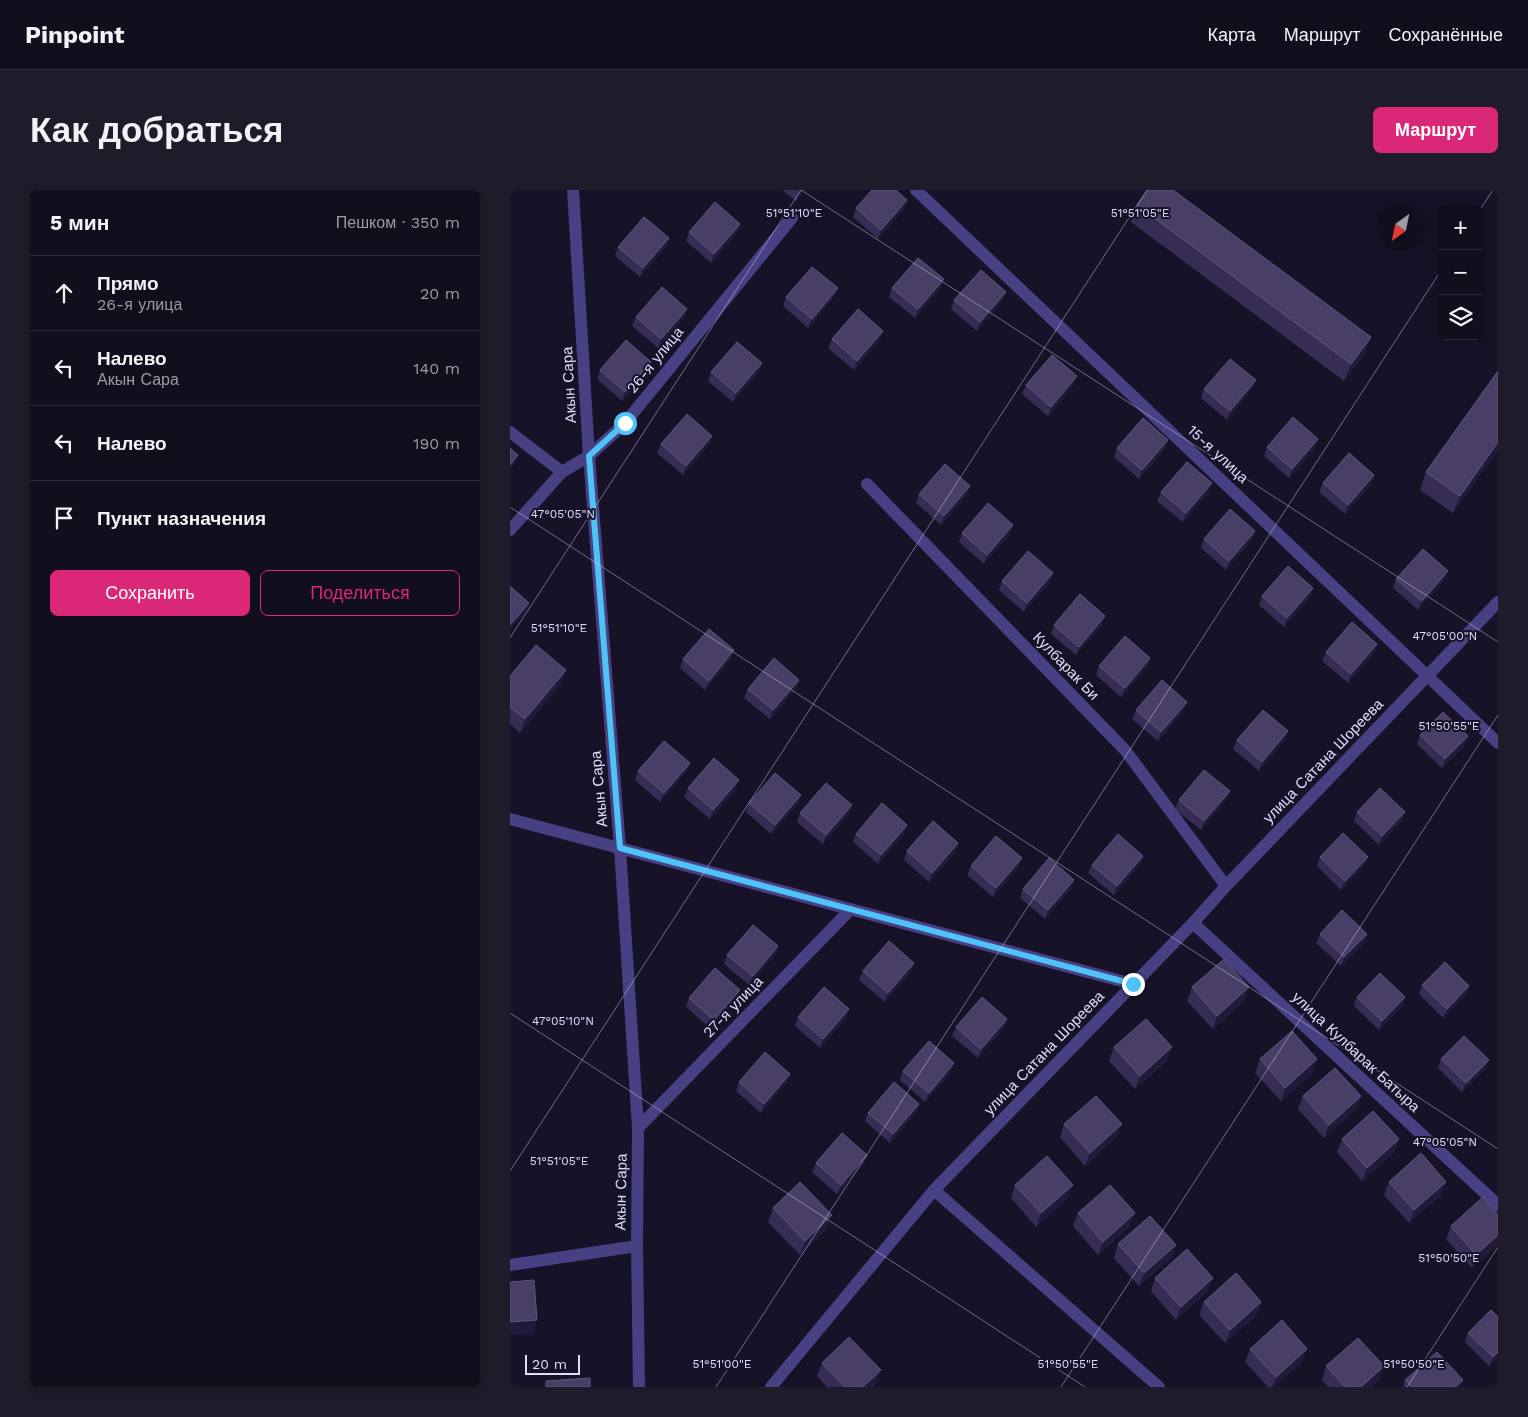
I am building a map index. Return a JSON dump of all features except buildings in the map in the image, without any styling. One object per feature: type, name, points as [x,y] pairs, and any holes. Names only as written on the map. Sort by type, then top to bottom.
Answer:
[{"type":"street","name":"Акын Сара","points":[[573,190],[589,456],[620,848],[638,1128],[637,1246],[640,1387]]},
{"type":"street","name":"15-я улица","points":[[916,190],[1498,742]]},
{"type":"street","name":"26-я улица","points":[[510,530],[562,472],[589,456],[625,423],[792,218]]},
{"type":"street","points":[[510,432],[562,472]]},
{"type":"street","name":"Кулбарак Би","points":[[867,484],[1125,750],[1226,886]]},
{"type":"street","name":"улица Сатана Шореева","points":[[771,1387],[934,1190],[1193,923],[1226,886],[1498,602]]},
{"type":"street","points":[[510,819],[1133,984]]},
{"type":"street","name":"27-я улица","points":[[638,1128],[851,909]]},
{"type":"street","name":"улица Кулбарак Батыра","points":[[1193,923],[1498,1205]]},
{"type":"street","points":[[934,1190],[1159,1387]]},
{"type":"street","points":[[510,1265],[637,1246]]},
{"type":"route","points":[[625,423],[589,456],[620,848],[1133,984]]}]
